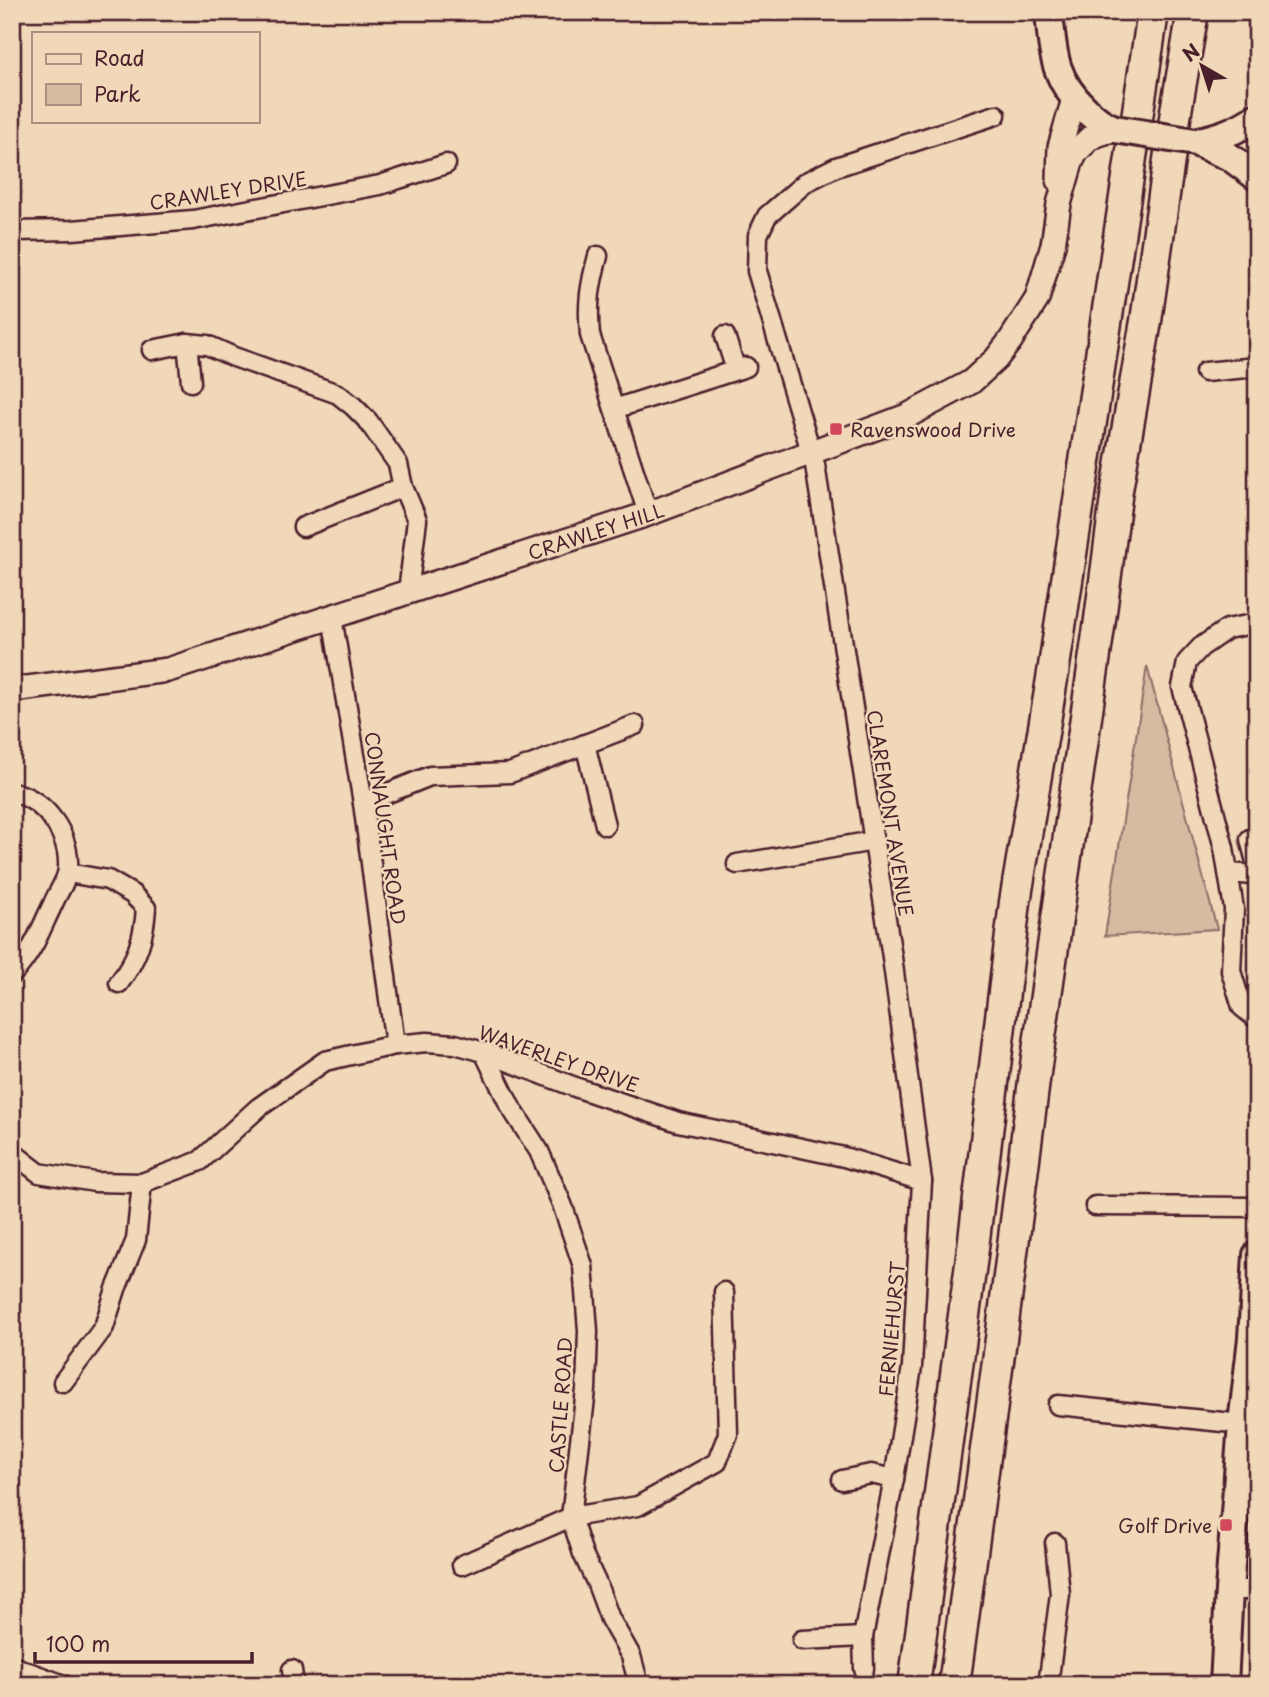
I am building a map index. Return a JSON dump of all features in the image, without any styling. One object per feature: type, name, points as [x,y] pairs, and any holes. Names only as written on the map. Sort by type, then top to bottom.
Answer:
[{"type":"highway","points":[[914,1685],[972,1256],[1015,902],[1053,673],[1153,12]]},
{"type":"highway","points":[[954,1685],[1035,1065],[1117,490],[1146,321],[1192,12]]},
{"type":"main road","points":[[1049,12],[1057,70],[1074,99],[1101,124],[1109,129],[1195,142],[1230,157],[1257,177]]},
{"type":"main road","points":[[1195,142],[1221,136],[1257,117]]},
{"type":"main road","points":[[1224,1685],[1229,1590],[1257,1255]]},
{"type":"street","name":"CRAWLEY HILL","points":[[12,690],[169,670],[648,514],[907,416],[971,382],[996,359],[1037,299],[1053,246],[1059,204],[1060,147],[1074,99]]},
{"type":"street","points":[[810,452],[757,271],[758,235],[767,216],[806,182],[836,167],[996,115]]},
{"type":"street","name":"CRAWLEY HILL","points":[[1059,204],[1076,152],[1089,139],[1109,129]]},
{"type":"street","name":"CRAWLEY DRIVE","points":[[12,231],[72,230],[193,220],[380,186],[446,164]]},
{"type":"street","points":[[598,256],[588,309],[590,335],[648,514]]},
{"type":"street","points":[[614,410],[741,369],[725,336]]},
{"type":"street","points":[[152,350],[187,343],[206,345],[338,394],[354,406],[398,464],[417,520],[408,592]]},
{"type":"street","points":[[187,343],[191,382]]},
{"type":"street","points":[[1205,372],[1257,367]]},
{"type":"street","name":"CLAREMONT AVENUE","points":[[810,452],[815,466],[892,957],[922,1181]]},
{"type":"street","points":[[303,527],[404,487]]},
{"type":"street","name":"CONNAUGHT ROAD","points":[[332,617],[363,803],[395,1045]]},
{"type":"street","points":[[1257,622],[1227,629],[1201,646],[1187,662],[1182,687],[1224,848],[1234,909],[1231,971],[1242,1007],[1257,1019]]},
{"type":"street","points":[[363,803],[430,776],[510,773],[635,724]]},
{"type":"street","points":[[584,744],[605,825]]},
{"type":"street","points":[[12,792],[41,805],[61,830],[68,855],[68,873],[40,934],[12,974]]},
{"type":"street","points":[[1228,873],[1253,874],[1257,869],[1250,839]]},
{"type":"street","points":[[737,864],[874,841]]},
{"type":"street","points":[[68,873],[108,880],[132,894],[146,908],[144,932],[138,949],[119,983]]},
{"type":"street","name":"WAVERLEY DRIVE","points":[[12,1152],[39,1173],[95,1182],[142,1183],[200,1161],[258,1108],[325,1060],[395,1045],[427,1042],[454,1044],[484,1052],[678,1122],[844,1157],[922,1181]]},
{"type":"street","name":"CASTLE ROAD","points":[[484,1052],[510,1106],[539,1151],[562,1204],[583,1266],[587,1331],[586,1390],[571,1517],[583,1555],[610,1619],[631,1656],[639,1685]]},
{"type":"street","name":"FERNIEHURST","points":[[864,1669],[863,1637],[894,1479],[912,1367],[922,1181]]},
{"type":"street","points":[[63,1382],[104,1326],[136,1240],[142,1183]]},
{"type":"street","points":[[1095,1206],[1257,1206]]},
{"type":"street","points":[[462,1565],[571,1517],[638,1506],[717,1462],[728,1434],[724,1292]]},
{"type":"street","points":[[1058,1405],[1242,1424]]},
{"type":"street","points":[[842,1480],[871,1474],[894,1479]]},
{"type":"street","points":[[1048,1685],[1060,1594],[1055,1543]]},
{"type":"street","points":[[1229,1590],[1257,1590]]},
{"type":"street","points":[[802,1640],[863,1637]]},
{"type":"street","points":[[12,1666],[64,1685]]},
{"type":"green space","points":[[1147,666],[1217,929],[1105,936]]},
{"type":"place","name":"Ravenswood Drive","points":[[836,429]]},
{"type":"place","name":"Golf Drive","points":[[1226,1525]]}]
